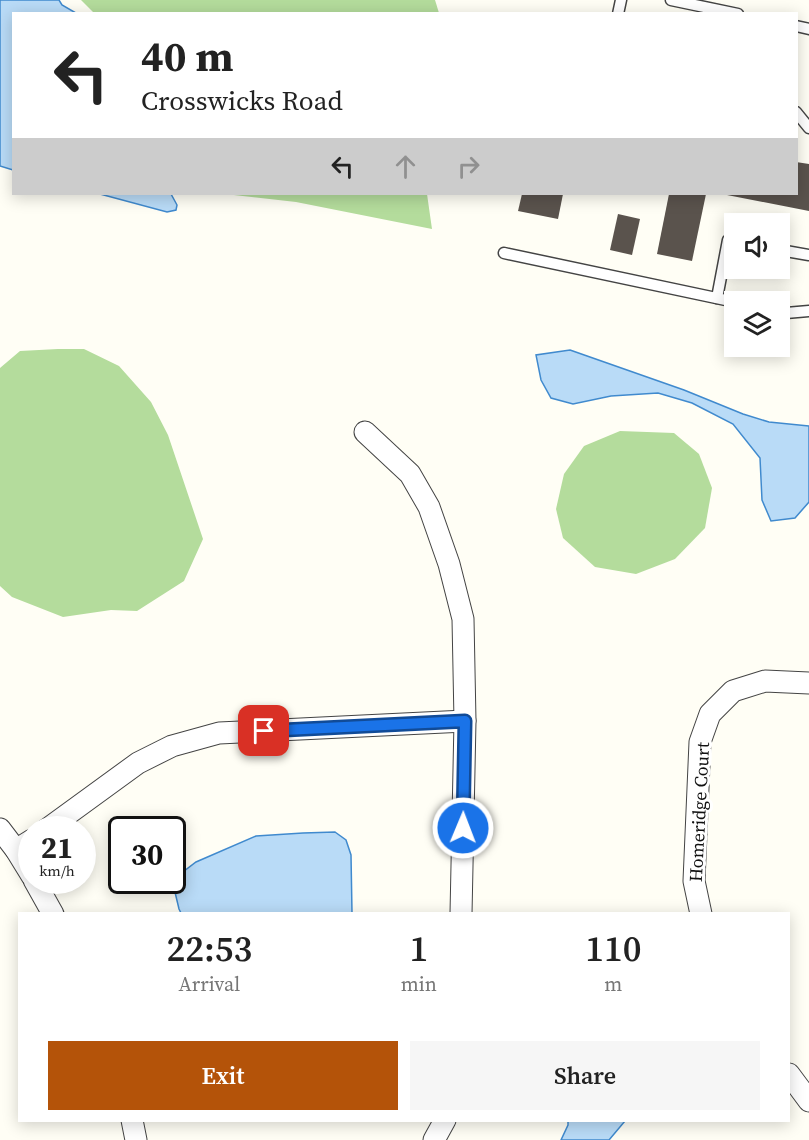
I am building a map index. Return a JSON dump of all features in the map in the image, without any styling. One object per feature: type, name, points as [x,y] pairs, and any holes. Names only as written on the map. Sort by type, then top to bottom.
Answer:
[{"type":"street","points":[[365,432],[410,474],[429,507],[449,564],[464,619],[465,721],[461,912]]},
{"type":"street","name":"Homeridge Court","points":[[701,912],[694,881],[700,742],[710,714],[733,691],[765,681],[809,683]]},
{"type":"street","points":[[65,816],[138,763],[171,746],[219,733],[465,721]]},
{"type":"street","points":[[0,829],[18,841]]},
{"type":"street","points":[[42,894],[52,912]]},
{"type":"street","points":[[790,1075],[809,1101]]},
{"type":"street","points":[[132,1122],[136,1140]]},
{"type":"street","points":[[434,1140],[444,1122]]},
{"type":"lane","points":[[671,0],[689,9],[718,12]]},
{"type":"lane","points":[[798,114],[809,128]]},
{"type":"lane","points":[[790,252],[809,255]]},
{"type":"lane","points":[[504,253],[724,300]]},
{"type":"lane","points":[[717,298],[724,261]]},
{"type":"lane","points":[[790,313],[809,311]]},
{"type":"green space","points":[[81,0],[435,0],[439,12],[93,12]]},
{"type":"green space","points":[[234,195],[427,195],[432,229],[296,202]]},
{"type":"green space","points":[[84,349],[119,366],[151,402],[168,435],[203,539],[184,581],[137,611],[111,610],[63,617],[12,597],[0,586],[0,368],[20,351]]},
{"type":"green space","points":[[620,431],[674,433],[699,454],[712,488],[705,528],[675,559],[636,574],[595,567],[563,538],[556,509],[564,474],[584,446]]},
{"type":"water","points":[[0,0],[59,0],[62,5],[74,12],[12,12],[12,170],[0,166]]},
{"type":"water","points":[[104,195],[172,195],[177,205],[176,210],[167,212]]},
{"type":"water","points":[[570,350],[684,390],[743,414],[769,422],[809,426],[809,502],[795,518],[771,521],[762,500],[760,458],[733,424],[692,403],[658,393],[611,396],[573,404],[551,398],[541,380],[536,355]]},
{"type":"water","points":[[335,832],[346,840],[351,855],[352,912],[180,912],[175,894],[186,894],[186,870],[196,862],[256,836]]},
{"type":"water","points":[[568,1122],[624,1122],[609,1140],[561,1140]]},
{"type":"building","points":[[798,162],[809,164],[809,211],[727,195],[798,195]]},
{"type":"building","points":[[522,195],[563,195],[558,219],[518,211]]},
{"type":"building","points":[[669,195],[706,195],[692,261],[657,254]]},
{"type":"building","points":[[618,214],[640,219],[632,255],[610,250]]},
{"type":"route","points":[[264,731],[465,721],[463,828]]}]
